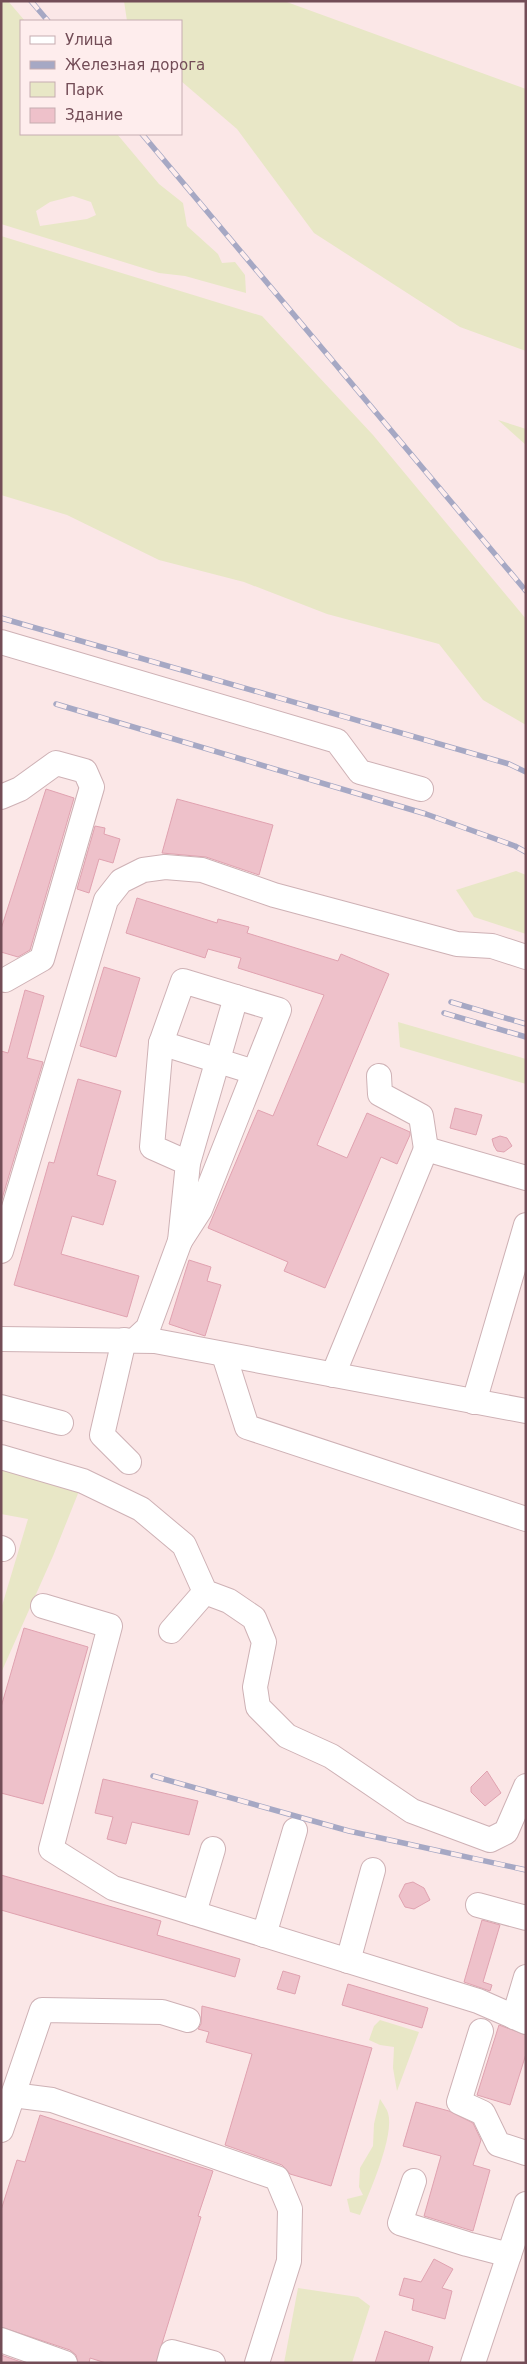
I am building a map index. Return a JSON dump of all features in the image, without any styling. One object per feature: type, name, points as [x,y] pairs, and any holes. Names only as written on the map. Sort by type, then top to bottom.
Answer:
[{"type":"street","points":[[1,642],[337,741],[360,772],[421,790]]},
{"type":"street","points":[[1,797],[20,789],[56,763],[85,771],[92,787],[42,959],[2,981]]},
{"type":"street","points":[[1,1251],[106,900],[120,881],[143,870],[165,867],[202,870],[274,896],[447,942],[492,946],[526,957]]},
{"type":"street","points":[[129,1462],[102,1435],[129,1340],[148,1328],[180,1241],[200,1210],[278,1010],[183,981],[161,1042],[152,1147],[188,1163]]},
{"type":"street","points":[[180,1241],[188,1163],[236,997]]},
{"type":"street","points":[[161,1042],[254,1072]]},
{"type":"street","points":[[332,1375],[426,1149],[421,1116],[380,1094],[379,1076]]},
{"type":"street","points":[[426,1149],[526,1178]]},
{"type":"street","points":[[474,1402],[526,1225]]},
{"type":"street","points":[[1,1339],[155,1342],[526,1411]]},
{"type":"street","points":[[224,1354],[247,1427],[526,1519]]},
{"type":"street","points":[[1,1407],[61,1423]]},
{"type":"street","points":[[1,1457],[83,1481],[141,1509],[184,1545],[205,1592],[229,1601],[254,1618],[264,1642],[255,1687],[258,1707],[287,1736],[331,1756],[412,1811],[490,1840],[506,1832],[526,1786]]},
{"type":"street","points":[[170,1630],[205,1592]]},
{"type":"street","points":[[43,1606],[110,1626],[51,1849],[113,1888],[478,2002],[520,2019],[526,1977]]},
{"type":"street","points":[[264,1935],[295,1830]]},
{"type":"street","points":[[194,1913],[213,1849]]},
{"type":"street","points":[[348,1961],[373,1870]]},
{"type":"street","points":[[478,1905],[526,1918]]},
{"type":"street","points":[[1,2130],[42,2010],[162,2012],[188,2020]]},
{"type":"street","points":[[481,2031],[459,2102],[483,2112],[498,2144],[526,2154]]},
{"type":"street","points":[[13,2095],[52,2100],[277,2178],[290,2209],[289,2260],[257,2363]]},
{"type":"street","points":[[414,2181],[400,2223],[467,2244],[509,2254]]},
{"type":"street","points":[[473,2363],[526,2204]]},
{"type":"street","points":[[1,2340],[65,2363]]},
{"type":"street","points":[[169,2363],[172,2352],[213,2363]]},
{"type":"green space","points":[[1,1],[8,1],[24,20],[20,20],[20,135],[118,135],[159,184],[183,203],[187,226],[218,254],[222,263],[235,262],[245,275],[246,293],[185,276],[159,273],[1,224]],"holes":[[[73,196],[91,202],[96,215],[87,219],[40,226],[36,211],[50,202]]]},
{"type":"green space","points":[[124,1],[284,1],[526,89],[526,351],[460,327],[314,233],[237,129],[182,82],[182,20],[127,20]]},
{"type":"green space","points":[[1,236],[262,316],[373,435],[526,619],[526,725],[483,700],[439,644],[327,614],[244,582],[159,560],[67,515],[1,495]]},
{"type":"green space","points":[[498,420],[526,429],[526,445]]},
{"type":"green space","points":[[516,871],[526,875],[526,934],[474,917],[456,890]]},
{"type":"green space","points":[[398,1022],[526,1059],[526,1084],[400,1047]]},
{"type":"green space","points":[[1,1457],[83,1481],[53,1556],[1,1673],[1,1609],[28,1519],[1,1514]]},
{"type":"green space","points":[[380,2020],[419,2032],[397,2091],[393,2068],[394,2047],[380,2045],[369,2040],[374,2026]]},
{"type":"green space","points":[[380,2099],[388,2113],[388,2135],[380,2164],[360,2215],[350,2212],[347,2199],[363,2195],[359,2187],[360,2168],[373,2146],[374,2124]]},
{"type":"green space","points":[[298,2288],[358,2297],[370,2306],[352,2363],[284,2363]]},
{"type":"building","points":[[46,789],[74,798],[30,950],[18,957],[1,952],[1,929]]},
{"type":"building","points":[[177,799],[273,825],[259,875],[206,857],[162,853]]},
{"type":"building","points":[[95,826],[105,828],[104,834],[120,839],[113,863],[99,859],[89,893],[77,889]]},
{"type":"building","points":[[137,898],[217,923],[218,919],[249,927],[247,933],[338,961],[341,954],[389,974],[317,1145],[347,1158],[367,1113],[410,1132],[410,1135],[397,1164],[381,1157],[325,1288],[284,1271],[288,1262],[208,1228],[258,1110],[273,1116],[324,995],[238,968],[241,958],[208,949],[205,958],[126,933]]},
{"type":"building","points":[[104,967],[140,978],[116,1057],[80,1046]]},
{"type":"building","points":[[25,990],[44,996],[27,1058],[43,1062],[1,1202],[1,1051],[8,1053]]},
{"type":"building","points":[[78,1079],[121,1091],[97,1175],[116,1181],[103,1225],[72,1216],[61,1254],[139,1276],[127,1317],[14,1285],[49,1162],[54,1163]]},
{"type":"building","points":[[455,1108],[482,1115],[476,1135],[450,1128]]},
{"type":"building","points":[[500,1136],[507,1138],[512,1146],[504,1152],[497,1151],[492,1139]]},
{"type":"building","points":[[189,1260],[211,1267],[207,1281],[221,1285],[205,1336],[169,1324]]},
{"type":"building","points":[[24,1628],[88,1647],[43,1804],[1,1793],[1,1707]]},
{"type":"building","points":[[487,1771],[501,1793],[485,1806],[471,1792],[471,1787]]},
{"type":"building","points":[[103,1779],[198,1801],[189,1835],[132,1822],[126,1844],[107,1839],[113,1817],[95,1813]]},
{"type":"building","points":[[1,1875],[161,1921],[157,1935],[240,1959],[235,1977],[1,1910]]},
{"type":"building","points":[[413,1882],[424,1888],[430,1900],[414,1909],[405,1907],[399,1896],[405,1884]]},
{"type":"building","points":[[482,1920],[500,1925],[483,1982],[492,1985],[490,1991],[464,1982]]},
{"type":"building","points":[[283,1971],[300,1976],[295,1994],[277,1989]]},
{"type":"building","points":[[348,1984],[428,2008],[422,2028],[342,2005]]},
{"type":"building","points":[[202,2006],[372,2048],[331,2186],[290,2174],[282,2165],[225,2145],[252,2054],[206,2042],[209,2032],[198,2029],[201,2024]]},
{"type":"building","points":[[499,2025],[526,2035],[526,2054],[510,2105],[477,2095]]},
{"type":"building","points":[[416,2102],[449,2111],[473,2123],[481,2140],[473,2165],[490,2170],[473,2231],[424,2216],[441,2156],[403,2146]]},
{"type":"building","points":[[40,2115],[213,2171],[198,2216],[201,2217],[156,2363],[106,2363],[90,2358],[89,2363],[78,2363],[76,2355],[70,2350],[1,2327],[1,2210],[17,2160],[25,2162]]},
{"type":"building","points":[[434,2259],[453,2269],[442,2288],[452,2291],[445,2319],[412,2310],[414,2299],[399,2295],[404,2278],[421,2282]]},
{"type":"building","points":[[385,2331],[433,2347],[428,2363],[375,2363]]},
{"type":"building","points":[[1,2355],[24,2363],[1,2363]]},
{"type":"railway","points":[[31,1],[47,20]]},
{"type":"railway","points":[[143,135],[526,591]]},
{"type":"railway","points":[[1,618],[509,764],[526,772]]},
{"type":"railway","points":[[56,704],[426,814],[515,846],[526,852]]},
{"type":"railway","points":[[451,1002],[526,1024]]},
{"type":"railway","points":[[444,1013],[526,1037]]},
{"type":"railway","points":[[153,1776],[349,1831],[526,1870]]}]
